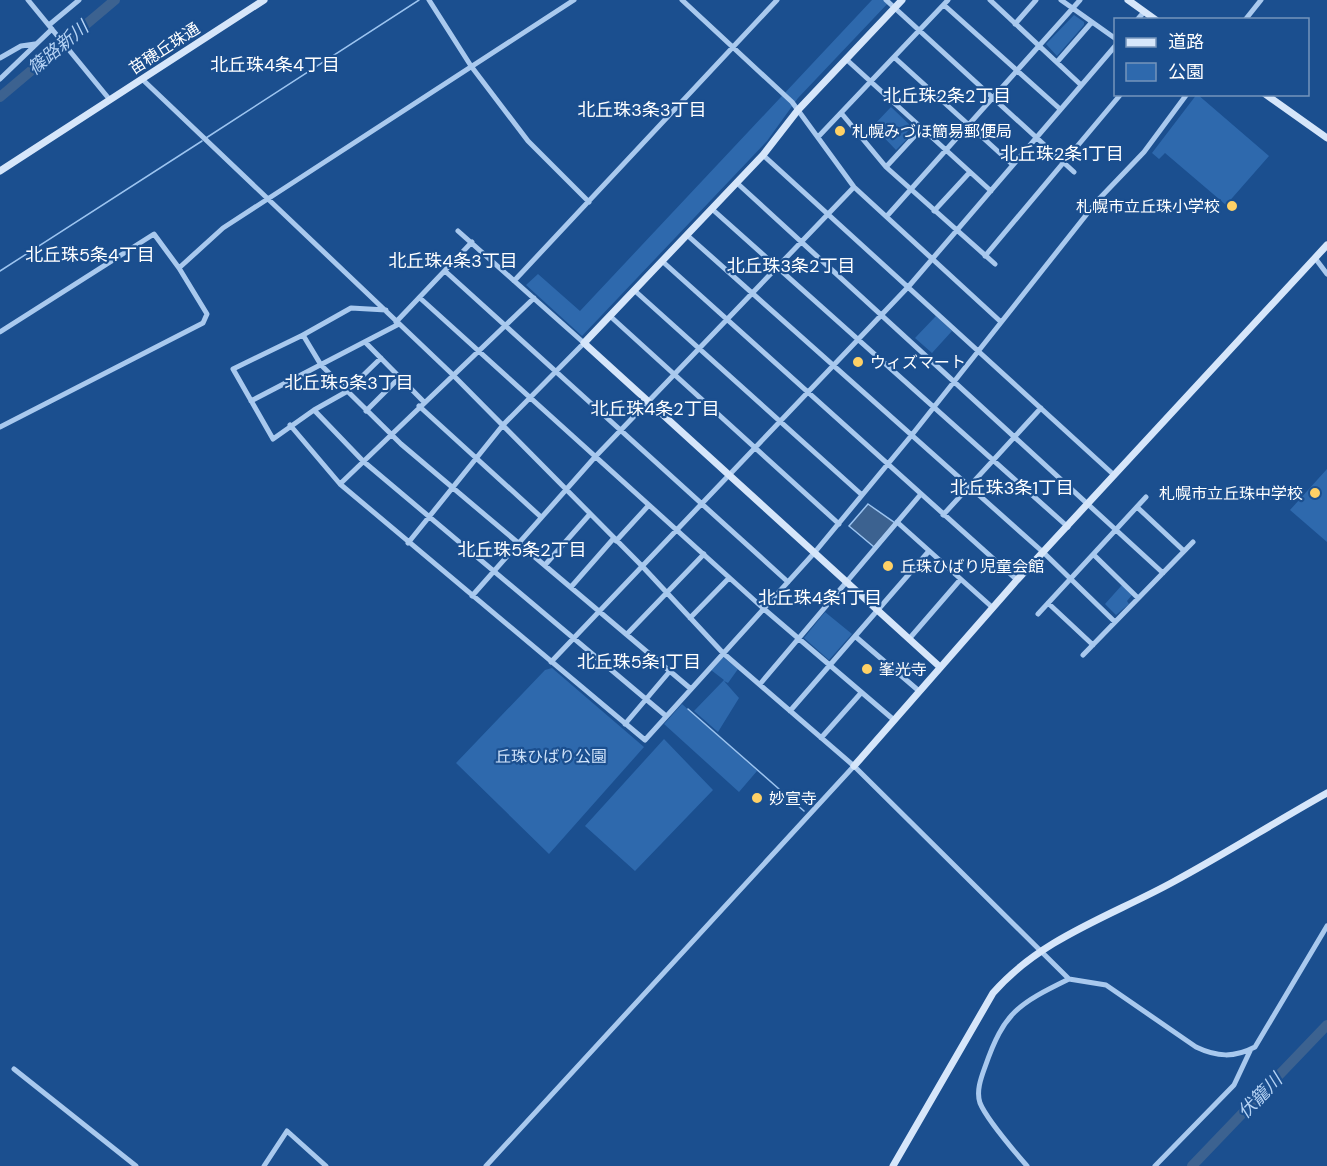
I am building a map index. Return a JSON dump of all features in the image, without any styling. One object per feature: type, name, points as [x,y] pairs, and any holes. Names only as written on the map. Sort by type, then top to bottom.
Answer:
[{"type":"street","points":[[28,0],[110,100]]},
{"type":"street","points":[[0,79],[79,0]]},
{"type":"street","name":"苗穂丘珠通","points":[[0,171],[264,0]]},
{"type":"street","points":[[429,0],[471,66],[528,141],[590,202]]},
{"type":"street","points":[[179,268],[224,228],[574,0]]},
{"type":"street","points":[[682,0],[798,110],[854,187],[1001,322]]},
{"type":"street","points":[[514,281],[777,0]]},
{"type":"street","points":[[886,0],[1074,172]]},
{"type":"street","points":[[408,543],[503,425],[737,183],[763,155],[798,110],[902,0]]},
{"type":"street","points":[[990,0],[1081,85]]},
{"type":"street","points":[[1016,24],[1036,0]]},
{"type":"street","points":[[1060,0],[1114,38]]},
{"type":"street","points":[[886,216],[1080,0]]},
{"type":"street","points":[[1128,0],[1153,18]]},
{"type":"street","points":[[1247,18],[1261,0]]},
{"type":"street","points":[[818,137],[946,2],[1060,109]]},
{"type":"street","points":[[1139,18],[1144,12]]},
{"type":"street","points":[[1057,62],[1092,22]]},
{"type":"street","points":[[0,58],[21,46],[37,44]]},
{"type":"street","points":[[551,662],[909,286],[1114,47]]},
{"type":"street","points":[[895,58],[1013,165]]},
{"type":"street","points":[[847,60],[991,191]]},
{"type":"street","points":[[142,79],[270,198],[452,374],[642,566],[723,654],[854,766],[1069,979]]},
{"type":"street","points":[[985,256],[1119,96]]},
{"type":"street","points":[[290,425],[340,484],[645,740],[839,524],[1098,200],[1144,152],[1186,96]]},
{"type":"street","points":[[1268,96],[1327,138]]},
{"type":"street","points":[[842,114],[886,167],[995,264]]},
{"type":"street","points":[[886,167],[922,128]]},
{"type":"street","points":[[763,155],[1114,475]]},
{"type":"street","points":[[934,211],[970,172]]},
{"type":"street","points":[[737,183],[883,314],[1163,573]]},
{"type":"street","points":[[472,596],[595,457],[854,187]]},
{"type":"street","points":[[712,209],[1068,527]]},
{"type":"street","points":[[458,231],[879,609],[940,667]]},
{"type":"street","points":[[687,234],[1044,554],[1115,622]]},
{"type":"street","points":[[0,332],[150,235],[158,236],[207,314],[203,323],[0,427]]},
{"type":"street","points":[[251,401],[398,323],[472,243]]},
{"type":"street","points":[[486,1166],[854,766],[1017,580],[1044,554],[1327,245]]},
{"type":"street","points":[[1315,258],[1327,274]]},
{"type":"street","points":[[662,261],[1017,580]]},
{"type":"street","points":[[445,271],[788,582]]},
{"type":"street","points":[[634,290],[862,495]]},
{"type":"street","points":[[420,298],[729,578],[894,720]]},
{"type":"street","points":[[340,484],[477,350],[534,298]]},
{"type":"street","points":[[381,358],[346,392],[290,425],[273,439],[233,369],[303,335],[351,308],[386,310]]},
{"type":"street","points":[[610,316],[839,524]]},
{"type":"street","points":[[303,335],[321,365],[390,434],[691,689]]},
{"type":"street","points":[[365,342],[400,377],[422,404],[541,517]]},
{"type":"street","points":[[366,411],[400,377]]},
{"type":"street","points":[[943,515],[1041,408]]},
{"type":"street","points":[[314,410],[363,461],[430,515],[666,716]]},
{"type":"street","points":[[760,684],[921,494]]},
{"type":"street","points":[[1038,614],[1146,497]]},
{"type":"street","points":[[572,587],[649,506]]},
{"type":"street","points":[[1137,507],[1184,551]]},
{"type":"street","points":[[545,566],[590,514]]},
{"type":"street","points":[[897,522],[993,608]]},
{"type":"street","points":[[1083,655],[1193,542]]},
{"type":"street","points":[[790,711],[929,551]]},
{"type":"street","points":[[627,634],[704,555]]},
{"type":"street","points":[[1094,555],[1138,598]]},
{"type":"street","points":[[690,618],[729,578]]},
{"type":"street","points":[[909,639],[960,580]]},
{"type":"street","points":[[1048,603],[1093,645]]},
{"type":"street","points":[[856,637],[919,691]]},
{"type":"street","points":[[625,724],[670,671]]},
{"type":"street","points":[[821,738],[861,693]]},
{"type":"street","points":[[892,1166],[993,993],[1012,972],[1040,950],[1173,882],[1327,793]]},
{"type":"street","points":[[1027,1166],[980,1103],[980,1080],[996,1034],[1010,1015],[1029,999],[1069,979],[1106,985],[1196,1047],[1212,1054],[1227,1056],[1255,1047],[1327,926]]},
{"type":"street","points":[[1155,1166],[1234,1085],[1251,1049]]},
{"type":"street","points":[[14,1069],[136,1166]]},
{"type":"street","points":[[264,1166],[287,1131],[326,1166]]},
{"type":"green space","points":[[872,0],[891,0],[798,98],[767,141],[582,336],[526,285],[538,274],[580,311]]},
{"type":"green space","points":[[1074,15],[1084,22],[1084,25],[1057,56],[1046,44]]},
{"type":"green space","points":[[1195,96],[1199,96],[1269,156],[1226,205],[1165,153],[1159,159],[1152,153]]},
{"type":"green space","points":[[891,107],[912,127],[906,133],[909,137],[896,150],[873,126]]},
{"type":"green space","points":[[936,316],[952,331],[932,353],[915,338]]},
{"type":"green space","name":"札幌市立丘珠中学校","points":[[1327,469],[1327,542],[1290,510]]},
{"type":"green space","points":[[1122,585],[1132,595],[1127,601],[1129,604],[1116,615],[1105,604]]},
{"type":"green space","points":[[825,612],[852,634],[829,660],[804,638]]},
{"type":"green space","points":[[723,657],[738,669],[728,683],[724,681],[739,698],[718,732],[694,711],[724,680],[711,670]]},
{"type":"green space","name":"丘珠ひばり公園","points":[[552,668],[644,747],[549,854],[456,763],[545,670]]},
{"type":"green space","points":[[682,704],[757,771],[739,792],[664,724]]},
{"type":"green space","points":[[664,739],[713,790],[635,871],[585,826]]},
{"type":"shaded area","points":[[868,504],[895,523],[874,547],[849,526]]},
{"type":"waterway","name":"篠路新川","points":[[0,97],[115,0]]},
{"type":"waterway","points":[[206,138],[419,0]]},
{"type":"waterway","points":[[0,271],[202,141]]},
{"type":"waterway","points":[[688,709],[804,811]]},
{"type":"waterway","name":"伏籠川","points":[[1192,1166],[1327,1025]]},
{"type":"place","name":"札幌みづほ簡易郵便局","points":[[840,131]]},
{"type":"place","name":"札幌市立丘珠小学校","points":[[1232,206]]},
{"type":"place","name":"ウィズマート","points":[[858,362]]},
{"type":"place","name":"札幌市立丘珠中学校","points":[[1315,493]]},
{"type":"place","name":"丘珠ひばり児童会館","points":[[888,566]]},
{"type":"place","name":"峯光寺","points":[[867,669]]},
{"type":"place","name":"妙宣寺","points":[[757,798]]},
{"type":"district","name":"北丘珠4条4丁目","points":[[275,65]]},
{"type":"district","name":"北丘珠2条2丁目","points":[[947,96]]},
{"type":"district","name":"北丘珠3条3丁目","points":[[642,110]]},
{"type":"district","name":"北丘珠2条1丁目","points":[[1062,154]]},
{"type":"district","name":"北丘珠5条4丁目","points":[[90,255]]},
{"type":"district","name":"北丘珠4条3丁目","points":[[453,261]]},
{"type":"district","name":"北丘珠3条2丁目","points":[[791,266]]},
{"type":"district","name":"北丘珠5条3丁目","points":[[349,383]]},
{"type":"district","name":"北丘珠4条2丁目","points":[[655,409]]},
{"type":"district","name":"北丘珠3条1丁目","points":[[1012,488]]},
{"type":"district","name":"北丘珠5条2丁目","points":[[522,550]]},
{"type":"district","name":"北丘珠4条1丁目","points":[[820,598]]},
{"type":"district","name":"北丘珠5条1丁目","points":[[639,662]]}]
